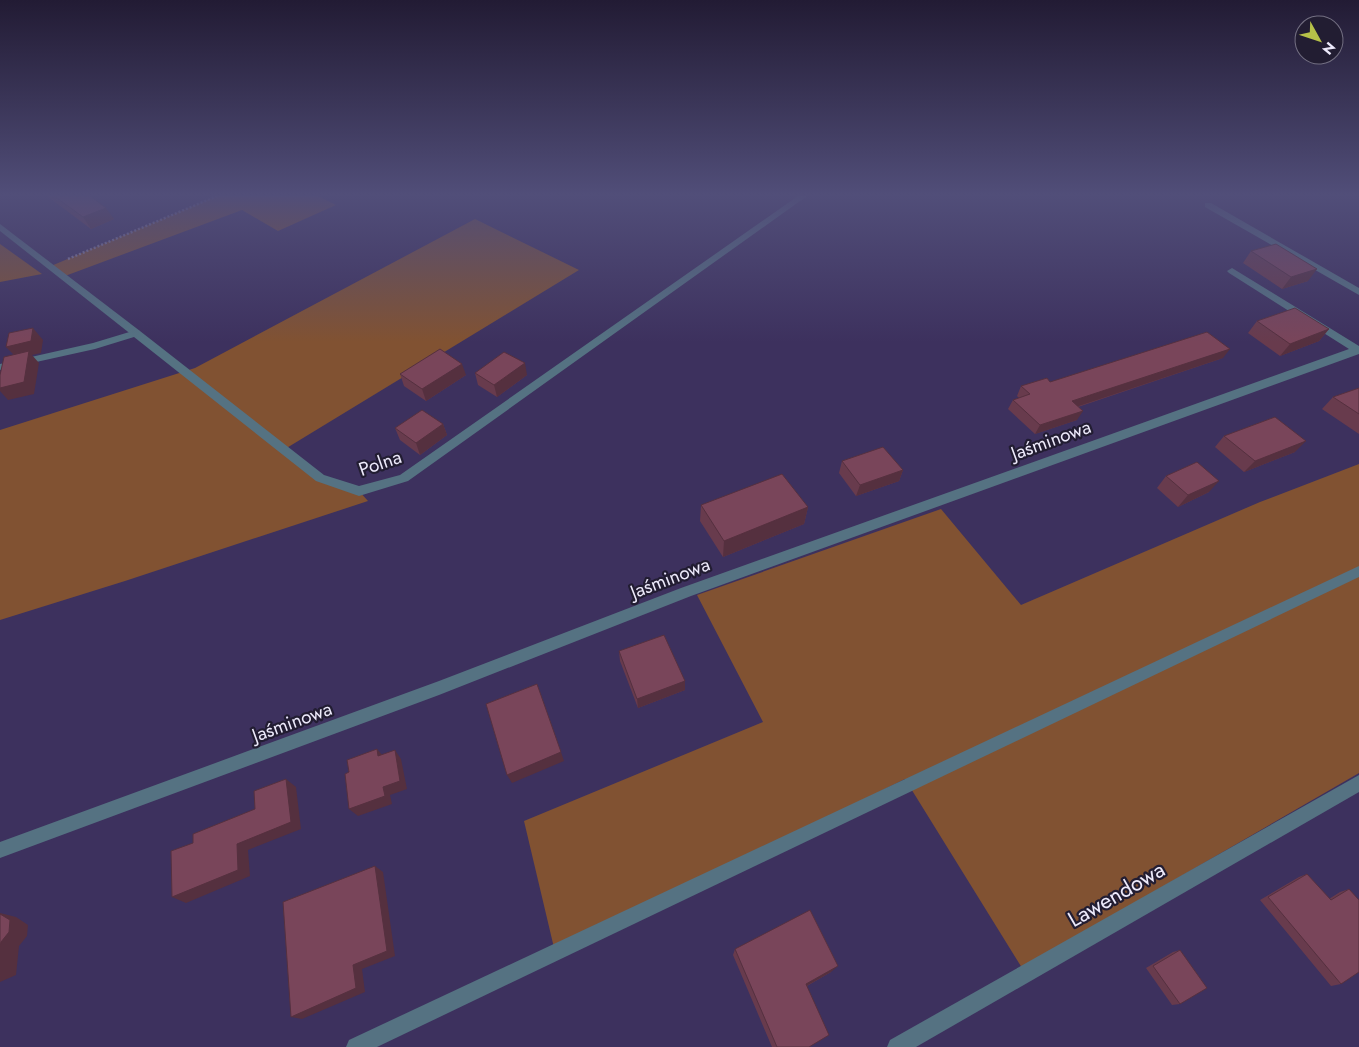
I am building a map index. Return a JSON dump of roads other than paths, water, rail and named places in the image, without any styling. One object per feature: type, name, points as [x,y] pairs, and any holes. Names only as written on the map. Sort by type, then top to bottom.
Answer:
[{"type":"street","name":"Polna","points":[[23,245],[320,478],[359,491],[404,478],[734,245]]},
{"type":"street","points":[[1277,245],[1359,292]]},
{"type":"street","points":[[1232,271],[1358,351]]},
{"type":"street","points":[[0,367],[95,346],[136,333]]},
{"type":"street","name":"Jaśminowa","points":[[0,850],[439,688],[686,592],[1358,351]]},
{"type":"street","points":[[356,1047],[1359,571]]},
{"type":"street","name":"Lawendowa","points":[[897,1047],[1359,783]]}]
